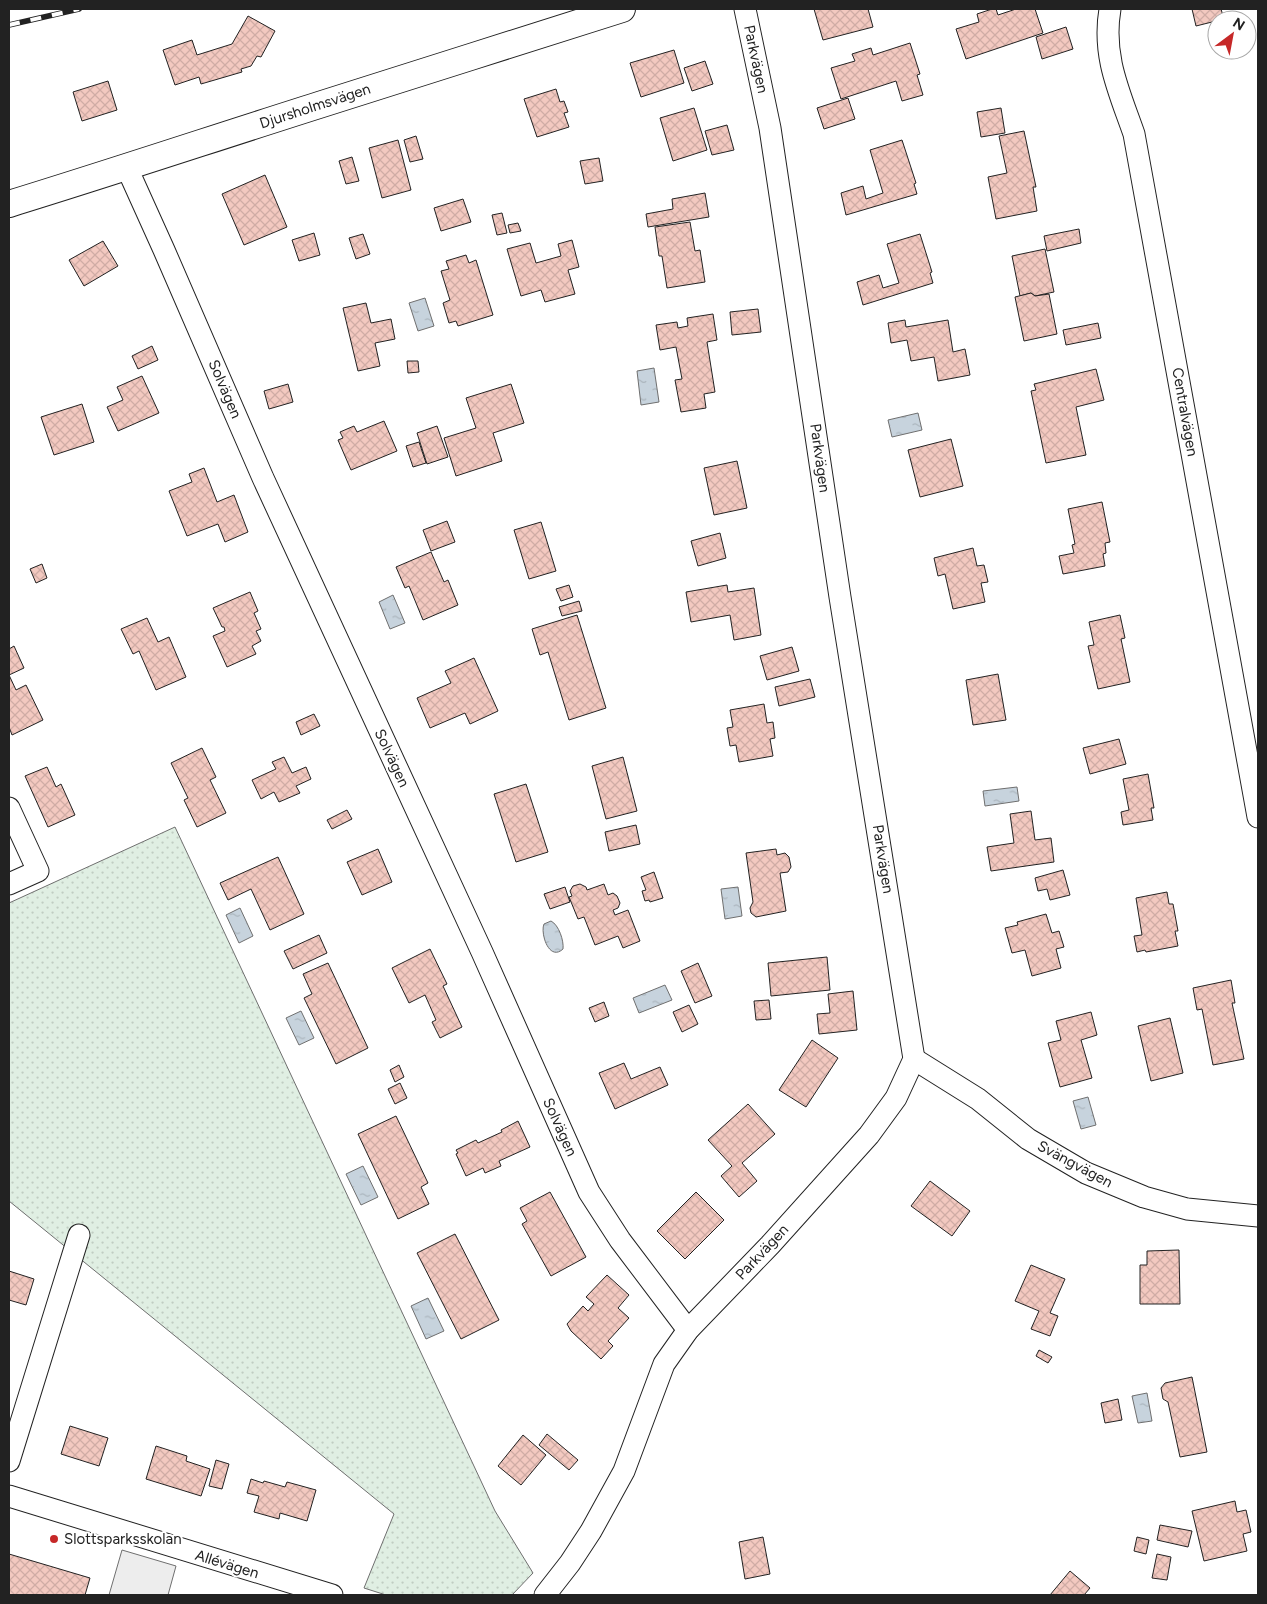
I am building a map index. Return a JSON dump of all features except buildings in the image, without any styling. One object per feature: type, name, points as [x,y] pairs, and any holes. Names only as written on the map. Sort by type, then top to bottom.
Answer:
[{"type":"street","name":"Djursholmsvägen","points":[[9,204],[622,9]]},
{"type":"street","name":"Parkvägen","points":[[545,1595],[570,1563],[624,1471],[664,1364],[688,1330],[770,1245],[869,1135],[896,1098],[914,1059],[840,597],[770,128],[745,9]]},
{"type":"street","name":"Centralvägen","points":[[1110,9],[1107,27],[1111,68],[1134,134],[1258,817]]},
{"type":"street","name":"Solvägen","points":[[127,168],[263,478],[486,961],[589,1192],[620,1240],[688,1330]]},
{"type":"street","points":[[9,808],[38,871],[9,884]]},
{"type":"street","name":"Svängvägen","points":[[914,1059],[978,1099],[1028,1139],[1086,1173],[1144,1197],[1188,1209],[1258,1216]]},
{"type":"street","points":[[9,1461],[79,1236]]},
{"type":"street","name":"Allévägen","points":[[9,1496],[332,1595]]},
{"type":"green space","points":[[175,827],[495,1511],[533,1573],[512,1595],[386,1595],[364,1588],[394,1514],[9,1201],[9,903]]},
{"type":"shaded area","points":[[122,1550],[176,1566],[168,1595],[109,1595]]},
{"type":"water","points":[[425,298],[434,326],[418,331],[409,303]]},
{"type":"water","points":[[654,368],[659,402],[641,405],[637,371]]},
{"type":"water","points":[[918,413],[922,430],[892,437],[888,420]]},
{"type":"water","points":[[393,595],[405,623],[390,629],[379,602]]},
{"type":"water","points":[[1017,787],[1019,801],[985,806],[983,791]]},
{"type":"water","points":[[738,887],[742,916],[725,919],[721,889]]},
{"type":"water","points":[[240,908],[253,936],[239,943],[226,915]]},
{"type":"water","points":[[551,921],[559,930],[562,938],[563,949],[558,952],[550,949],[543,934],[544,924]]},
{"type":"water","points":[[665,985],[672,1000],[639,1013],[633,998]]},
{"type":"water","points":[[301,1011],[314,1038],[299,1045],[286,1018]]},
{"type":"water","points":[[1088,1097],[1096,1125],[1081,1129],[1073,1101]]},
{"type":"water","points":[[363,1166],[378,1197],[361,1205],[346,1174]]},
{"type":"water","points":[[428,1298],[444,1331],[426,1339],[411,1306]]},
{"type":"water","points":[[1147,1393],[1152,1421],[1138,1423],[1132,1396]]},
{"type":"railway","points":[[9,25],[79,9]]},
{"type":"place","name":"Slottsparksskolan","points":[[54,1539]]}]
